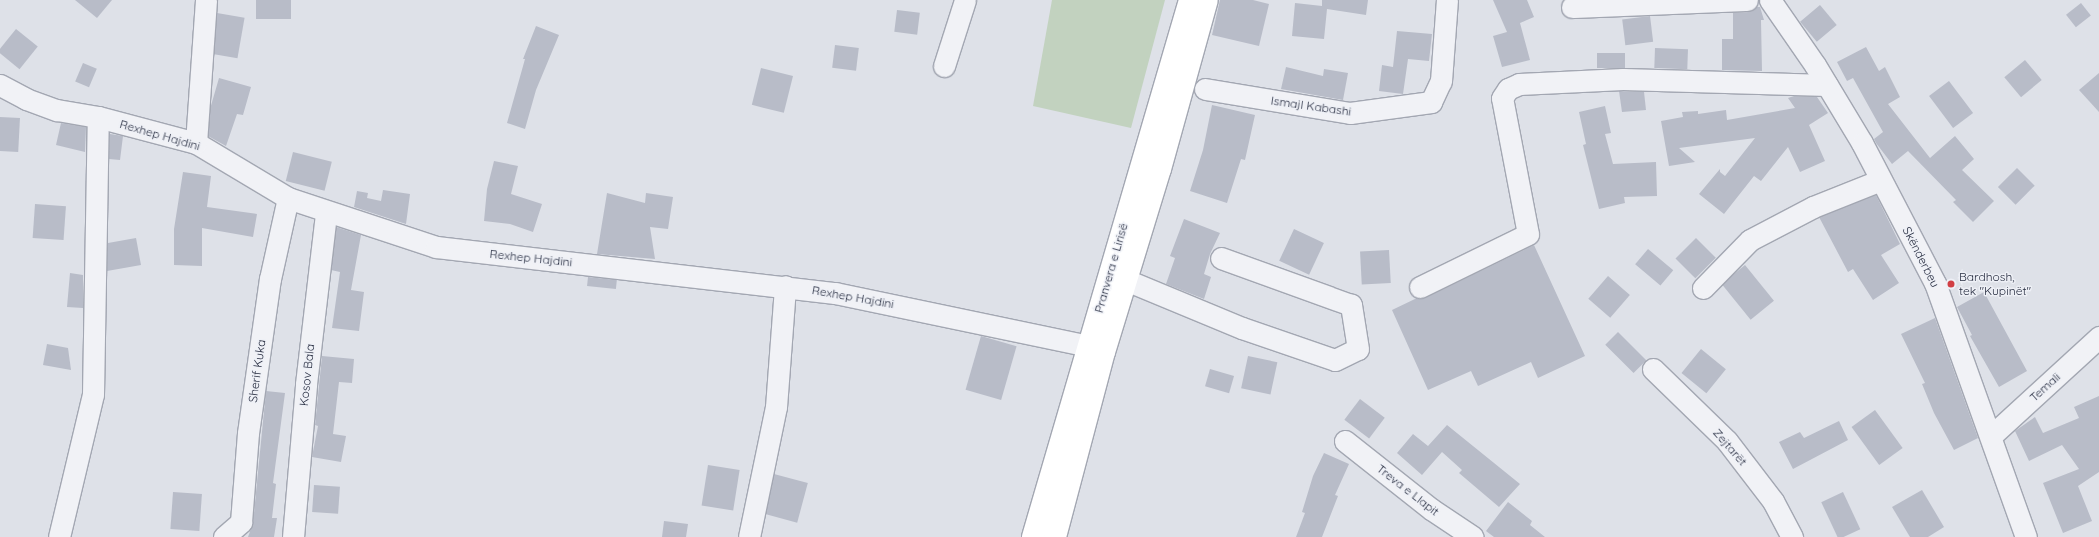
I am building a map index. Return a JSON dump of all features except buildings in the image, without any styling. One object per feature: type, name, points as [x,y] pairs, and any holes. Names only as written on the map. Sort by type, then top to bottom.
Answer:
[{"type":"main road","name":"Pranvera e Lirisë","points":[[1033,537],[1190,0]]},
{"type":"main road","name":"Pranvera e Lirisë","points":[[1055,537],[1104,352],[1207,0]]},
{"type":"street","points":[[196,143],[206,0]]},
{"type":"street","points":[[944,66],[965,0]]},
{"type":"street","name":"Ismajl Kabashi","points":[[1206,89],[1350,113],[1431,102],[1441,81],[1447,0]]},
{"type":"street","points":[[1572,7],[1747,0]]},
{"type":"street","name":"Skënderbeu","points":[[1770,0],[1827,85],[1881,180],[1935,283],[2026,537]]},
{"type":"street","points":[[1420,287],[1528,234],[1502,98],[1508,89],[1519,84],[1623,79],[1827,85]]},
{"type":"street","name":"Rexhep Hajdini","points":[[0,85],[26,99],[57,110],[98,117],[196,143],[288,198],[326,213],[436,247],[785,286],[842,294],[1088,346]]},
{"type":"street","points":[[59,537],[93,394],[96,296],[95,156],[98,117]]},
{"type":"street","points":[[1703,288],[1750,240],[1813,207],[1881,180]]},
{"type":"street","name":"Sherif Kuka","points":[[224,537],[241,522],[248,433],[270,279],[288,198]]},
{"type":"street","name":"Kosov Bala","points":[[293,537],[306,384],[326,213]]},
{"type":"street","name":"Pranvera e Lirisë","points":[[1126,280],[1242,328],[1335,360],[1358,349],[1351,305],[1221,258]]},
{"type":"street","points":[[749,537],[776,407],[785,286]]},
{"type":"street","name":"Temali","points":[[1991,436],[2099,337]]},
{"type":"street","name":"Zejtarët","points":[[1653,369],[1727,441],[1773,501],[1792,537]]},
{"type":"street","name":"Treva e Llapit","points":[[1345,441],[1431,509],[1473,537]]},
{"type":"green space","points":[[1052,0],[1165,0],[1131,128],[1033,106]]},
{"type":"place","name":"Bardhosh, tek \"Kupinët\"","points":[[1951,284]]}]
